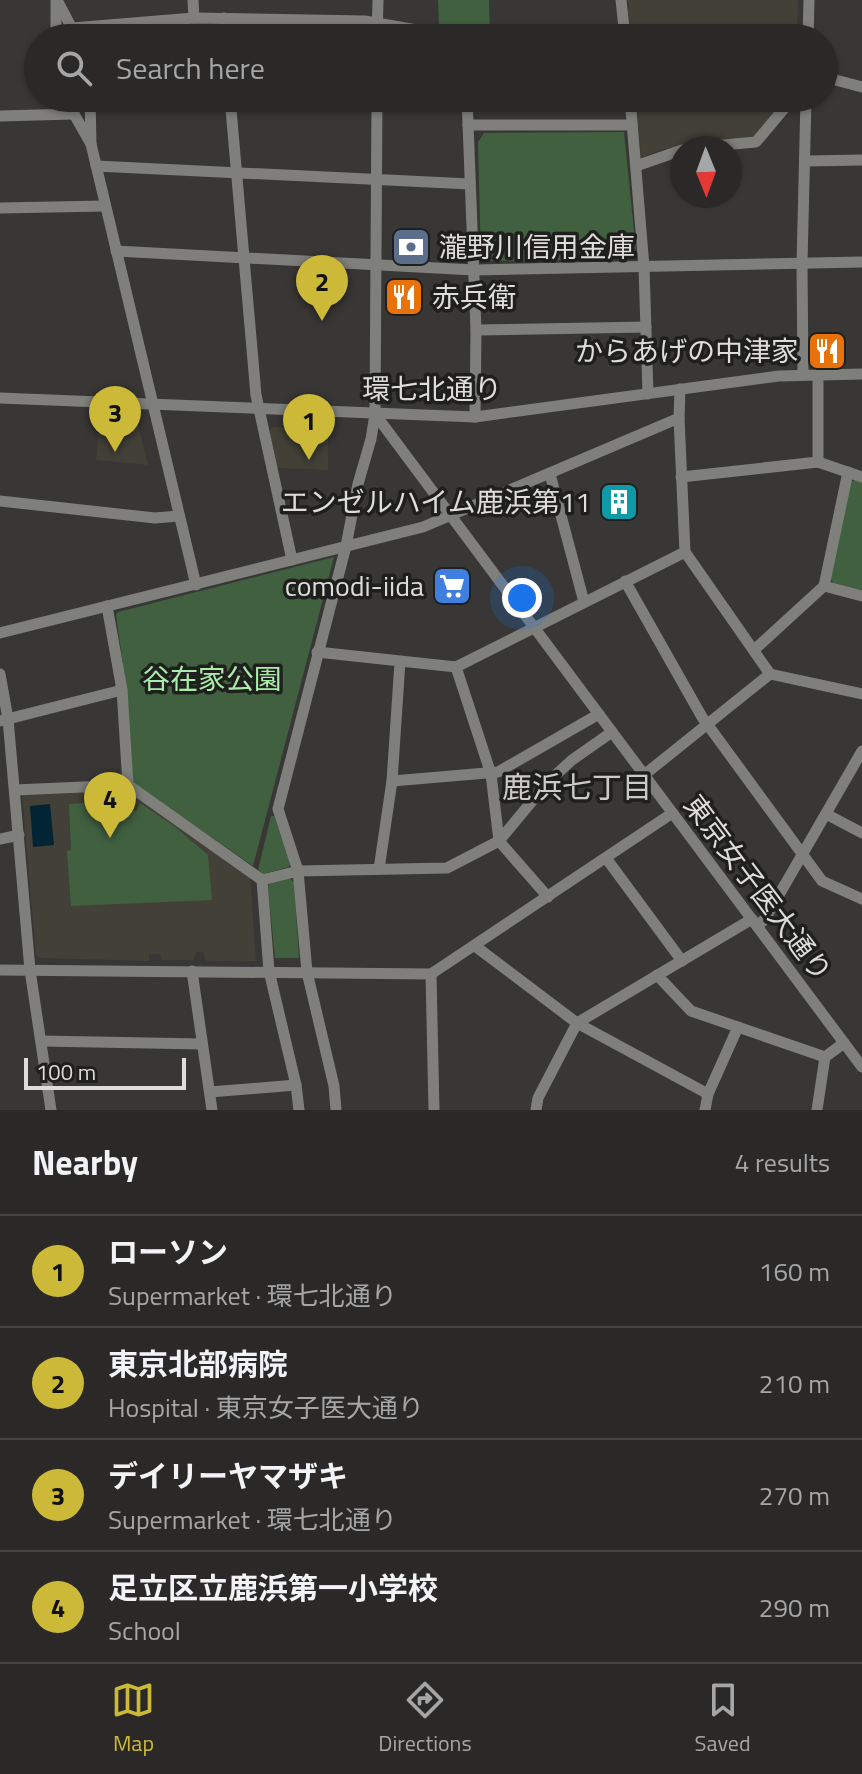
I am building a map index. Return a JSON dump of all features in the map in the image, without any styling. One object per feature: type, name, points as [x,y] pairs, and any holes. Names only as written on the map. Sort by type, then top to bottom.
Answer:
[{"type":"street","points":[[56,0],[70,24]]},
{"type":"street","points":[[56,0],[56,24]]},
{"type":"street","points":[[193,0],[194,18]]},
{"type":"street","points":[[378,0],[378,22]]},
{"type":"street","points":[[621,0],[624,24]]},
{"type":"street","points":[[808,24],[809,0]]},
{"type":"street","points":[[146,24],[194,18],[389,24]]},
{"type":"street","points":[[224,18],[225,24]]},
{"type":"street","points":[[838,81],[862,87]]},
{"type":"street","points":[[90,112],[91,144],[196,585]]},
{"type":"street","points":[[231,112],[259,410],[292,560]]},
{"type":"street","points":[[336,1110],[334,1086],[307,972],[298,871],[278,809],[346,546],[375,414],[377,112]]},
{"type":"street","points":[[468,112],[476,330],[475,417]]},
{"type":"street","points":[[631,112],[644,267],[648,394]]},
{"type":"street","points":[[742,143],[756,142],[781,112]]},
{"type":"street","points":[[803,374],[806,112]]},
{"type":"street","points":[[0,116],[74,114],[91,144]]},
{"type":"street","points":[[468,125],[632,125]]},
{"type":"street","points":[[636,166],[670,154]]},
{"type":"street","points":[[806,161],[862,160]]},
{"type":"street","points":[[96,166],[470,184]]},
{"type":"street","points":[[0,208],[105,206]]},
{"type":"street","points":[[116,251],[474,270],[862,262]]},
{"type":"street","points":[[476,330],[646,327]]},
{"type":"street","name":"環七北通り","points":[[0,398],[475,417],[803,374],[862,374]]},
{"type":"street","points":[[818,374],[818,462]]},
{"type":"street","points":[[680,389],[685,552],[770,674],[862,694]]},
{"type":"street","name":"東京女子医大通り","points":[[375,414],[862,1067]]},
{"type":"street","points":[[0,633],[423,527],[679,418]]},
{"type":"street","points":[[681,477],[818,462],[862,477]]},
{"type":"street","points":[[754,650],[824,586],[848,472]]},
{"type":"street","points":[[550,474],[584,602]]},
{"type":"street","points":[[0,501],[155,518],[179,516]]},
{"type":"street","points":[[317,652],[456,667],[685,552]]},
{"type":"street","points":[[625,581],[708,724],[822,881],[862,899]]},
{"type":"street","points":[[824,586],[862,596]]},
{"type":"street","points":[[107,606],[122,690],[128,785]]},
{"type":"street","points":[[379,869],[392,781],[400,662]]},
{"type":"street","points":[[456,667],[491,774],[499,841],[548,897]]},
{"type":"street","points":[[0,674],[15,790],[30,970],[51,1110]]},
{"type":"street","points":[[644,775],[770,674]]},
{"type":"street","points":[[4,720],[122,690]]},
{"type":"street","points":[[392,781],[491,774],[599,714]]},
{"type":"street","points":[[15,790],[128,785],[262,880],[298,871],[447,868],[499,841],[548,782],[572,760],[612,732]]},
{"type":"street","points":[[536,1110],[538,1098],[577,1023],[682,961],[765,919],[862,751]]},
{"type":"street","points":[[0,970],[431,974],[671,814]]},
{"type":"street","points":[[826,814],[862,833]]},
{"type":"street","points":[[0,839],[19,835]]},
{"type":"street","points":[[606,858],[682,961]]},
{"type":"street","points":[[262,880],[269,971],[299,1110]]},
{"type":"street","points":[[475,946],[577,1023],[708,1094]]},
{"type":"street","points":[[192,971],[212,1110]]},
{"type":"street","points":[[431,974],[434,1110]]},
{"type":"street","points":[[657,975],[691,1011],[825,1057]]},
{"type":"street","points":[[705,1110],[708,1094],[738,1027]]},
{"type":"street","points":[[41,1041],[202,1044]]},
{"type":"street","points":[[817,1110],[825,1057],[844,1043]]},
{"type":"street","points":[[210,1092],[296,1085]]},
{"type":"shaded area","points":[[627,0],[798,0],[797,24],[629,24]]},
{"type":"shaded area","points":[[637,112],[775,112],[755,137],[670,136],[670,147],[641,158]]},
{"type":"shaded area","points":[[100,415],[133,416],[137,420],[148,465],[96,460]]},
{"type":"shaded area","points":[[272,427],[328,430],[328,470],[276,468],[269,433]]},
{"type":"shaded area","points":[[116,789],[122,797],[131,799],[137,796],[250,877],[256,961],[206,961],[203,952],[196,952],[194,960],[162,960],[160,954],[149,955],[149,961],[40,958],[36,955],[22,796],[25,793]]},
{"type":"green space","points":[[438,0],[489,0],[490,24],[439,24]]},
{"type":"green space","points":[[624,132],[636,251],[629,259],[481,261],[478,142],[484,133]]},
{"type":"green space","points":[[850,482],[862,482],[862,590],[834,583],[830,579]]},
{"type":"green space","name":"谷在家公園","points":[[334,557],[253,866],[133,783],[127,693],[116,615]]},
{"type":"green space","points":[[85,799],[112,799],[114,804],[136,811],[140,803],[174,826],[208,855],[212,900],[71,906],[67,851],[71,850],[69,804],[85,803]]},
{"type":"green space","points":[[271,816],[274,816],[290,863],[289,867],[263,874],[258,870]]},
{"type":"green space","points":[[290,878],[294,883],[299,958],[275,958],[268,887]]},
{"type":"water","points":[[50,804],[54,845],[33,847],[30,806]]},
{"type":"place","name":"瀧野川信用金庫","points":[[411,247]]},
{"type":"place","name":"赤兵衛","points":[[404,297]]},
{"type":"place","name":"東京北部病院","points":[[322,321]]},
{"type":"place","name":"からあげの中津家","points":[[827,351]]},
{"type":"place","name":"デイリーヤマザキ","points":[[115,452]]},
{"type":"place","name":"ローソン","points":[[309,460]]},
{"type":"place","name":"エンゼルハイム鹿浜第11","points":[[619,502]]},
{"type":"place","name":"comodi-iida","points":[[452,586]]},
{"type":"place","name":"足立区立鹿浜第一小学校","points":[[110,838]]},
{"type":"district","name":"鹿浜七丁目","points":[[577,788]]}]
